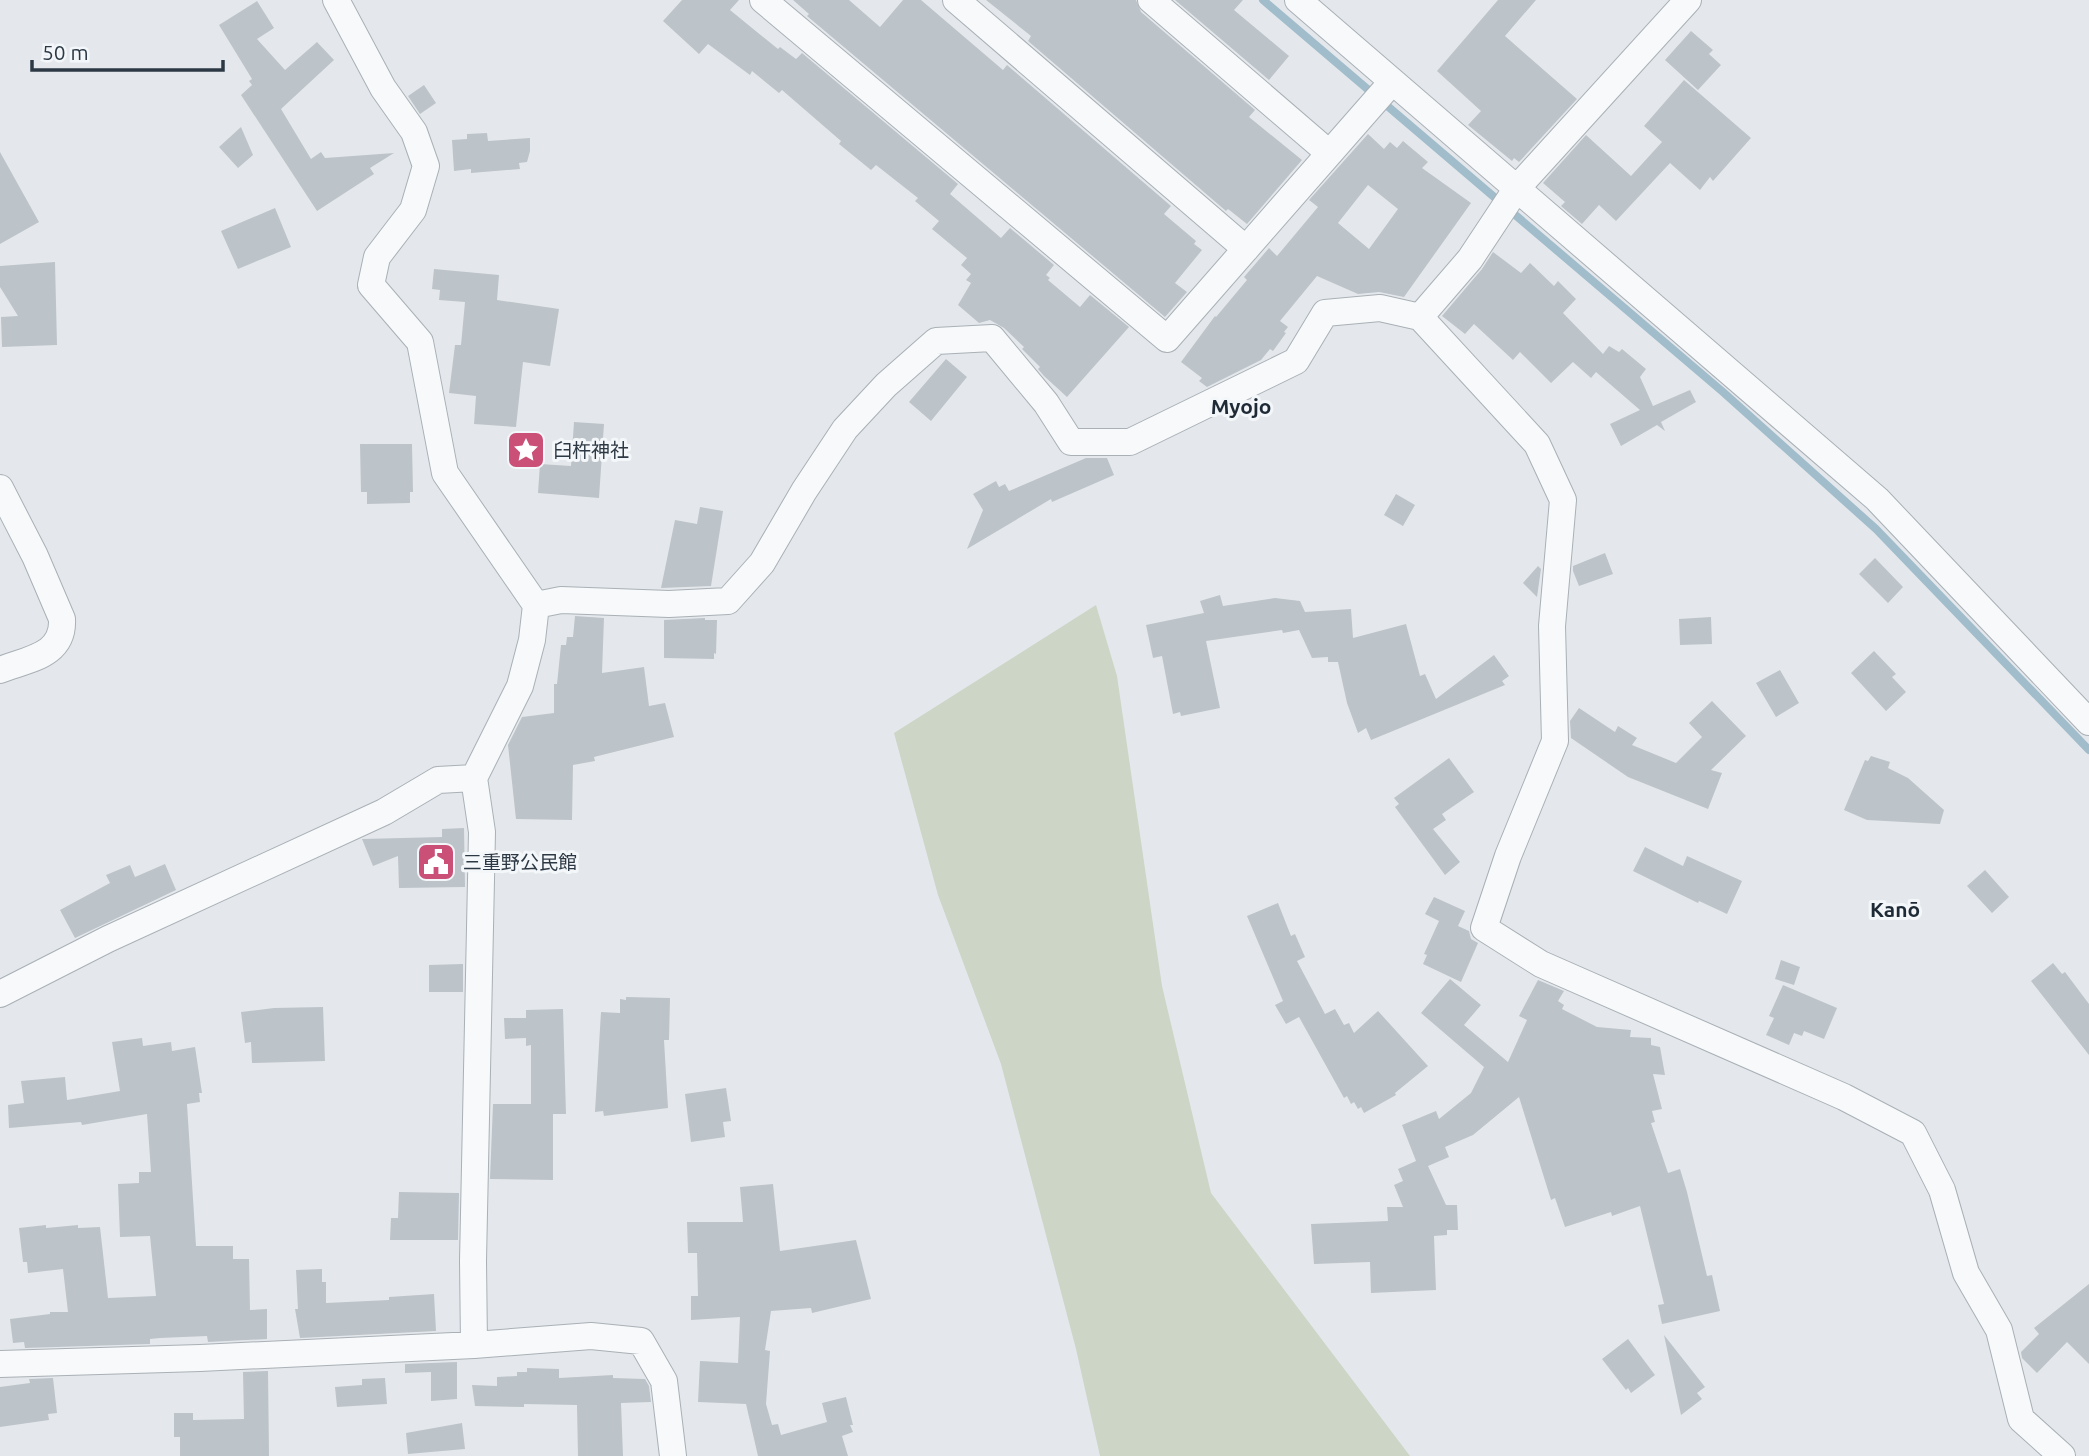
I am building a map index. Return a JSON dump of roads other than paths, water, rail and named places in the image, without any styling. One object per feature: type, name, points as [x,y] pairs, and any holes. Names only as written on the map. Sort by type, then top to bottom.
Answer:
[{"type":"street","points":[[336,0],[383,88],[415,132],[426,166],[413,210],[377,257],[371,285],[420,342],[445,473],[536,605],[532,640],[520,686],[474,778],[482,832],[474,1345]]},
{"type":"street","points":[[764,0],[1167,339],[1384,91]]},
{"type":"street","points":[[956,0],[1246,249]]},
{"type":"street","points":[[1151,0],[1329,153]]},
{"type":"street","points":[[1298,0],[1384,91],[1509,200],[1877,499],[2089,722]]},
{"type":"street","points":[[1420,317],[1471,259],[1509,200],[1688,0]]},
{"type":"street","points":[[536,605],[561,600],[669,604],[728,601],[762,563],[804,491],[845,429],[886,385],[936,341],[992,338],[1046,403],[1072,442],[1130,442],[1296,361],[1325,313],[1380,308],[1420,317],[1537,444],[1563,500],[1552,626],[1555,741],[1508,856],[1484,928],[1541,964],[1819,1085],[1913,1133],[1942,1190],[1966,1273],[1999,1330],[2021,1419],[2062,1456]]},
{"type":"street","points":[[0,488],[35,556],[63,627],[58,642],[50,651],[0,670]]},
{"type":"street","points":[[0,994],[108,939],[384,812],[438,780],[474,778]]},
{"type":"street","points":[[1,1357],[200,1358],[474,1345],[591,1336],[640,1341],[664,1381],[673,1456]]},
{"type":"waterway","points":[[1263,0],[1723,392],[1876,529],[2089,750]]},
{"type":"place","name":"臼杵神社","points":[[526,450]]},
{"type":"place","name":"三重野公民館","points":[[436,862]]},
{"type":"district","name":"Myojo","points":[[1241,406]]},
{"type":"district","name":"Kanō","points":[[1895,909]]}]
